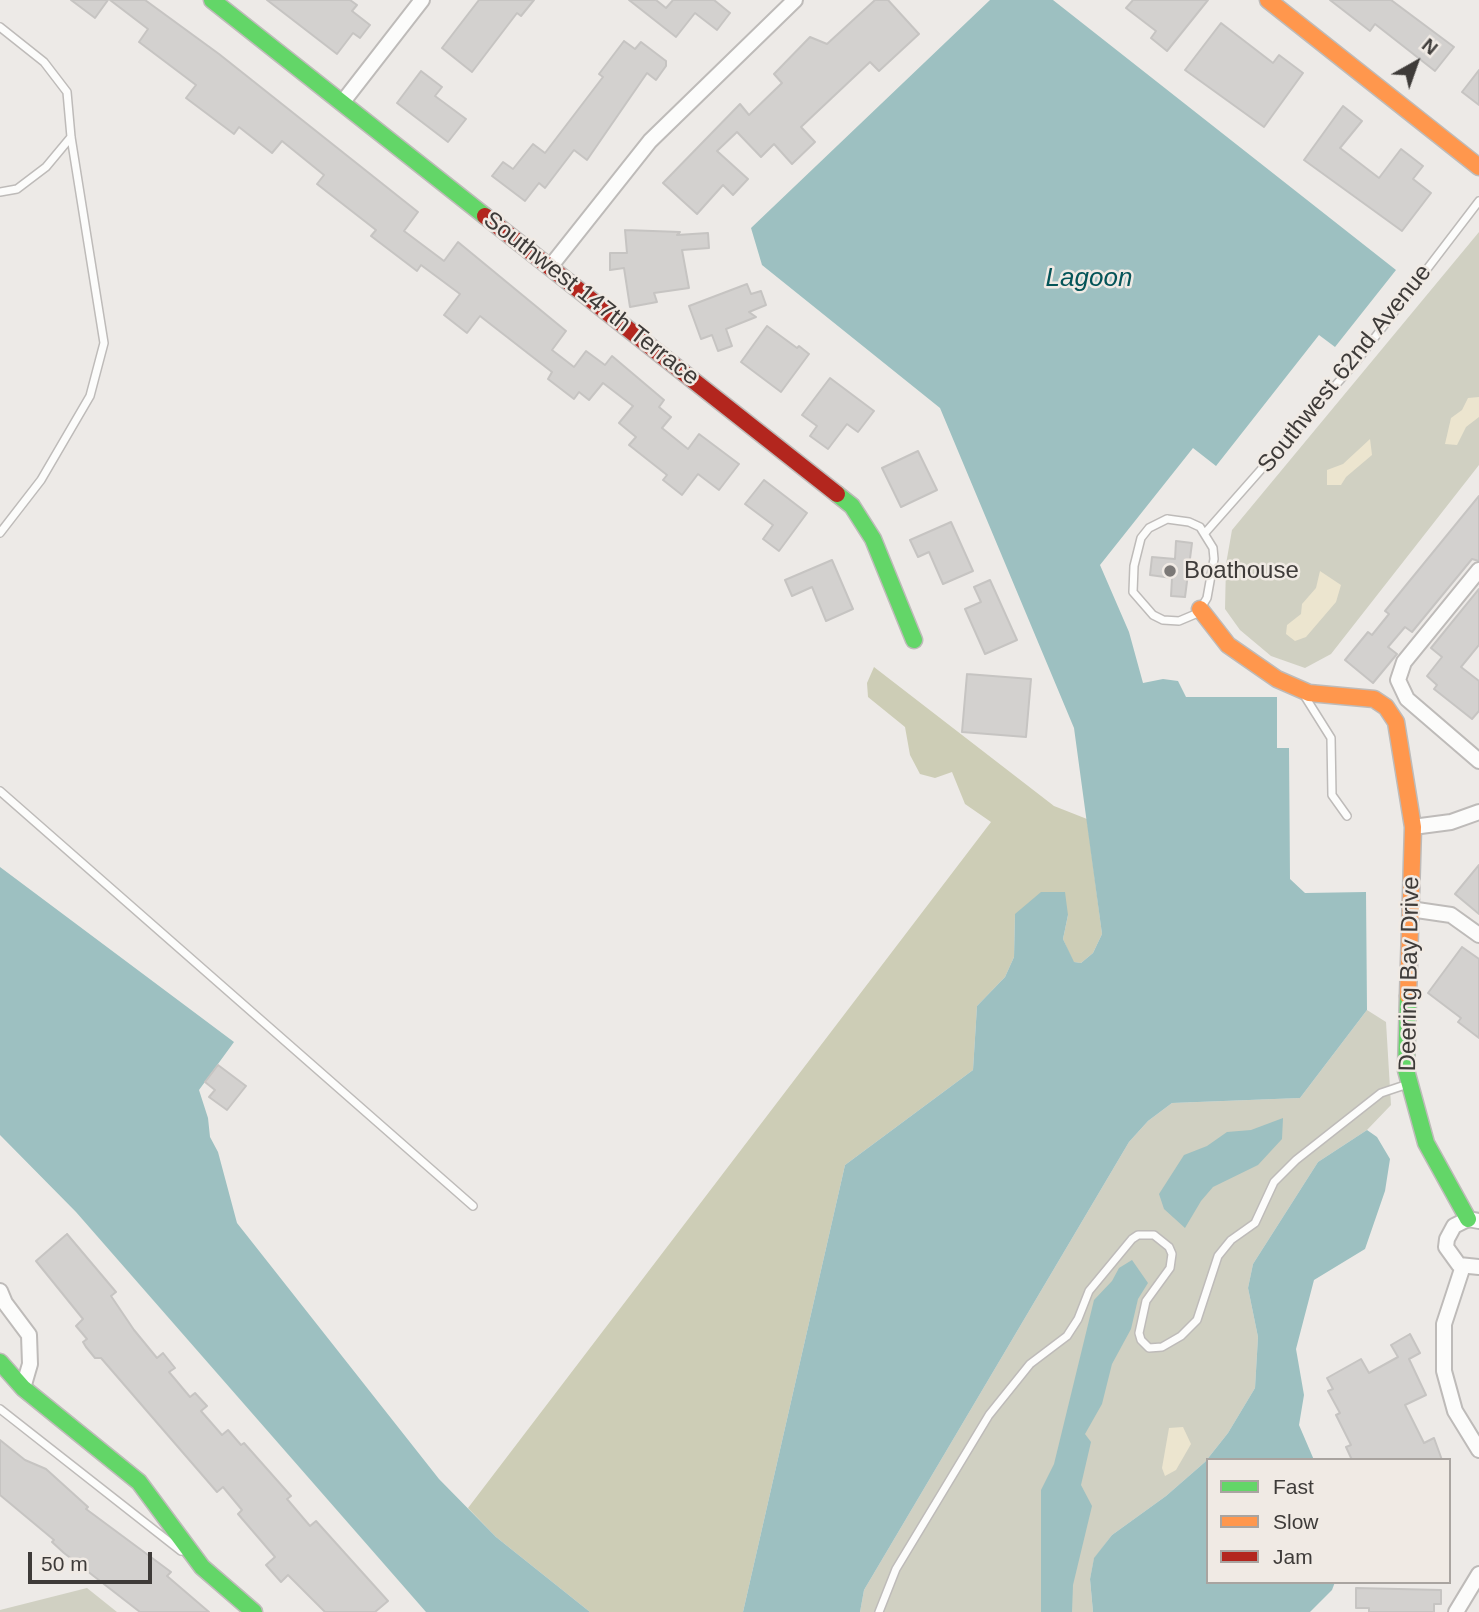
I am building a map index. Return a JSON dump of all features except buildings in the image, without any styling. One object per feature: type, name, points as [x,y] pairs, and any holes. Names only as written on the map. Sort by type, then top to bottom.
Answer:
[{"type":"street","name":"Southwest 147th Terrace","points":[[212,0],[852,506],[873,539],[914,640]]},
{"type":"street","points":[[342,103],[422,0]]},
{"type":"street","points":[[550,267],[650,141],[795,0]]},
{"type":"street","points":[[1268,0],[1479,167]]},
{"type":"street","points":[[1479,570],[1404,662],[1398,680],[1407,699],[1479,761]]},
{"type":"street","points":[[1200,609],[1216,632],[1243,657],[1302,691]]},
{"type":"street","name":"Deering Bay Drive","points":[[1302,691],[1367,698],[1386,707],[1397,729],[1413,827],[1405,1053],[1408,1084],[1426,1143],[1474,1220],[1454,1226],[1447,1239],[1449,1254],[1463,1266]]},
{"type":"street","points":[[1413,827],[1451,822],[1479,812]]},
{"type":"street","points":[[1410,909],[1451,915],[1479,935]]},
{"type":"street","points":[[1479,1267],[1463,1266],[1444,1324],[1444,1371],[1455,1411],[1479,1450]]},
{"type":"street","points":[[2,1303],[29,1335],[30,1364],[23,1388]]},
{"type":"street","points":[[0,1362],[23,1388],[139,1482],[202,1567],[254,1612]]},
{"type":"street","points":[[1456,1612],[1479,1574]]},
{"type":"lane","points":[[0,27],[44,62],[67,92],[71,137],[104,343],[90,396],[41,480],[0,533]]},
{"type":"lane","points":[[0,192],[17,189],[46,167],[71,137]]},
{"type":"lane","name":"Southwest 62nd Avenue","points":[[1205,533],[1356,362],[1479,201]]},
{"type":"lane","points":[[1178,519],[1200,527],[1205,533],[1213,548],[1214,559],[1210,588],[1200,609],[1179,621],[1163,620],[1137,600],[1132,582],[1141,538],[1157,522],[1178,519]]},
{"type":"lane","points":[[1302,691],[1331,738],[1332,795],[1348,816]]},
{"type":"lane","points":[[0,791],[472,1206]]},
{"type":"lane","points":[[879,1612],[896,1569],[989,1415],[1030,1364],[1067,1336],[1078,1319],[1089,1291],[1132,1239],[1145,1234],[1154,1235],[1169,1247],[1172,1254],[1170,1268],[1146,1301],[1139,1333],[1144,1345],[1163,1348],[1181,1336],[1197,1320],[1218,1256],[1231,1240],[1255,1223],[1273,1182],[1381,1093],[1408,1084]]},
{"type":"lane","points":[[0,1409],[202,1567]]},
{"type":"shaded area","points":[[1479,232],[1479,465],[1331,654],[1305,668],[1271,656],[1240,630],[1225,609],[1226,564],[1232,530]]},
{"type":"shaded area","points":[[1367,1010],[1386,1022],[1391,1105],[1367,1130],[1318,1162],[1253,1264],[1248,1288],[1258,1337],[1255,1388],[1228,1433],[1205,1462],[1166,1496],[1112,1535],[1094,1559],[1090,1579],[1093,1612],[860,1612],[864,1590],[1129,1142],[1148,1121],[1172,1103],[1300,1098]]},
{"type":"shaded area","points":[[87,1588],[117,1612],[0,1612],[0,1610]]},
{"type":"green space","points":[[874,667],[1054,806],[1087,819],[1102,934],[1093,953],[1081,963],[1073,962],[1063,939],[1068,915],[1015,914],[1014,957],[1005,977],[977,1006],[973,1070],[845,1165],[743,1612],[590,1612],[496,1537],[468,1508],[991,822],[965,804],[952,772],[935,778],[920,774],[910,755],[905,727],[868,697],[867,683]]},
{"type":"sand","points":[[1479,397],[1479,417],[1466,427],[1457,445],[1445,444],[1451,418],[1462,410],[1468,398]]},
{"type":"sand","points":[[1370,439],[1372,455],[1346,477],[1341,485],[1327,485],[1327,470],[1343,464]]},
{"type":"sand","points":[[1320,571],[1341,585],[1336,602],[1306,637],[1295,641],[1286,634],[1287,625],[1301,614],[1302,604],[1316,588]]},
{"type":"sand","points":[[1183,1427],[1191,1444],[1176,1470],[1165,1476],[1162,1468],[1169,1428]]},
{"type":"water","name":"Lagoon","points":[[990,0],[1053,0],[1396,270],[1335,347],[1319,335],[1216,466],[1193,448],[1100,565],[1129,632],[1143,683],[1163,679],[1178,681],[1186,697],[1277,697],[1277,748],[1289,748],[1290,879],[1305,893],[1366,892],[1367,1010],[1300,1098],[1172,1103],[1148,1121],[1129,1142],[864,1590],[860,1612],[743,1612],[845,1165],[973,1070],[977,1006],[1005,977],[1014,957],[1015,914],[1041,892],[1065,892],[1068,915],[1063,939],[1074,962],[1081,963],[1093,953],[1102,934],[1074,728],[940,408],[762,265],[751,228]]},
{"type":"water","points":[[0,867],[234,1042],[199,1090],[208,1118],[210,1137],[218,1152],[237,1223],[439,1479],[496,1537],[590,1612],[426,1612],[76,1212],[0,1135]]},
{"type":"water","points":[[1283,1118],[1282,1139],[1258,1165],[1213,1187],[1185,1228],[1164,1209],[1159,1194],[1184,1155],[1207,1146],[1227,1132],[1251,1130]]},
{"type":"water","points":[[1367,1130],[1377,1137],[1390,1159],[1385,1191],[1365,1249],[1314,1280],[1296,1349],[1304,1395],[1299,1425],[1313,1458],[1208,1458],[1228,1433],[1255,1388],[1258,1337],[1248,1288],[1253,1264],[1318,1162]]},
{"type":"water","points":[[1132,1260],[1148,1283],[1138,1299],[1131,1329],[1112,1364],[1102,1404],[1085,1434],[1091,1442],[1081,1485],[1092,1506],[1073,1585],[1072,1612],[1041,1612],[1041,1490],[1054,1464],[1094,1300],[1112,1281],[1119,1268]]},
{"type":"water","points":[[1205,1462],[1206,1584],[1334,1584],[1332,1590],[1310,1612],[1093,1612],[1090,1579],[1094,1558],[1112,1535],[1166,1496]]},
{"type":"traffic: fast","points":[[212,0],[485,216]]},
{"type":"traffic: fast","points":[[837,494],[852,506],[873,539],[914,640]]},
{"type":"traffic: fast","points":[[1408,996],[1406,1070],[1426,1143],[1468,1219]]},
{"type":"traffic: fast","points":[[0,1362],[23,1388],[139,1482],[202,1567],[254,1612]]},
{"type":"traffic: slow","points":[[1268,0],[1479,167]]},
{"type":"traffic: slow","points":[[1200,609],[1228,645],[1277,679],[1309,693],[1374,699],[1386,707],[1396,722],[1413,827],[1408,996]]},
{"type":"traffic: jam","points":[[485,216],[837,494]]},
{"type":"place","name":"Boathouse","points":[[1170,571]]}]
